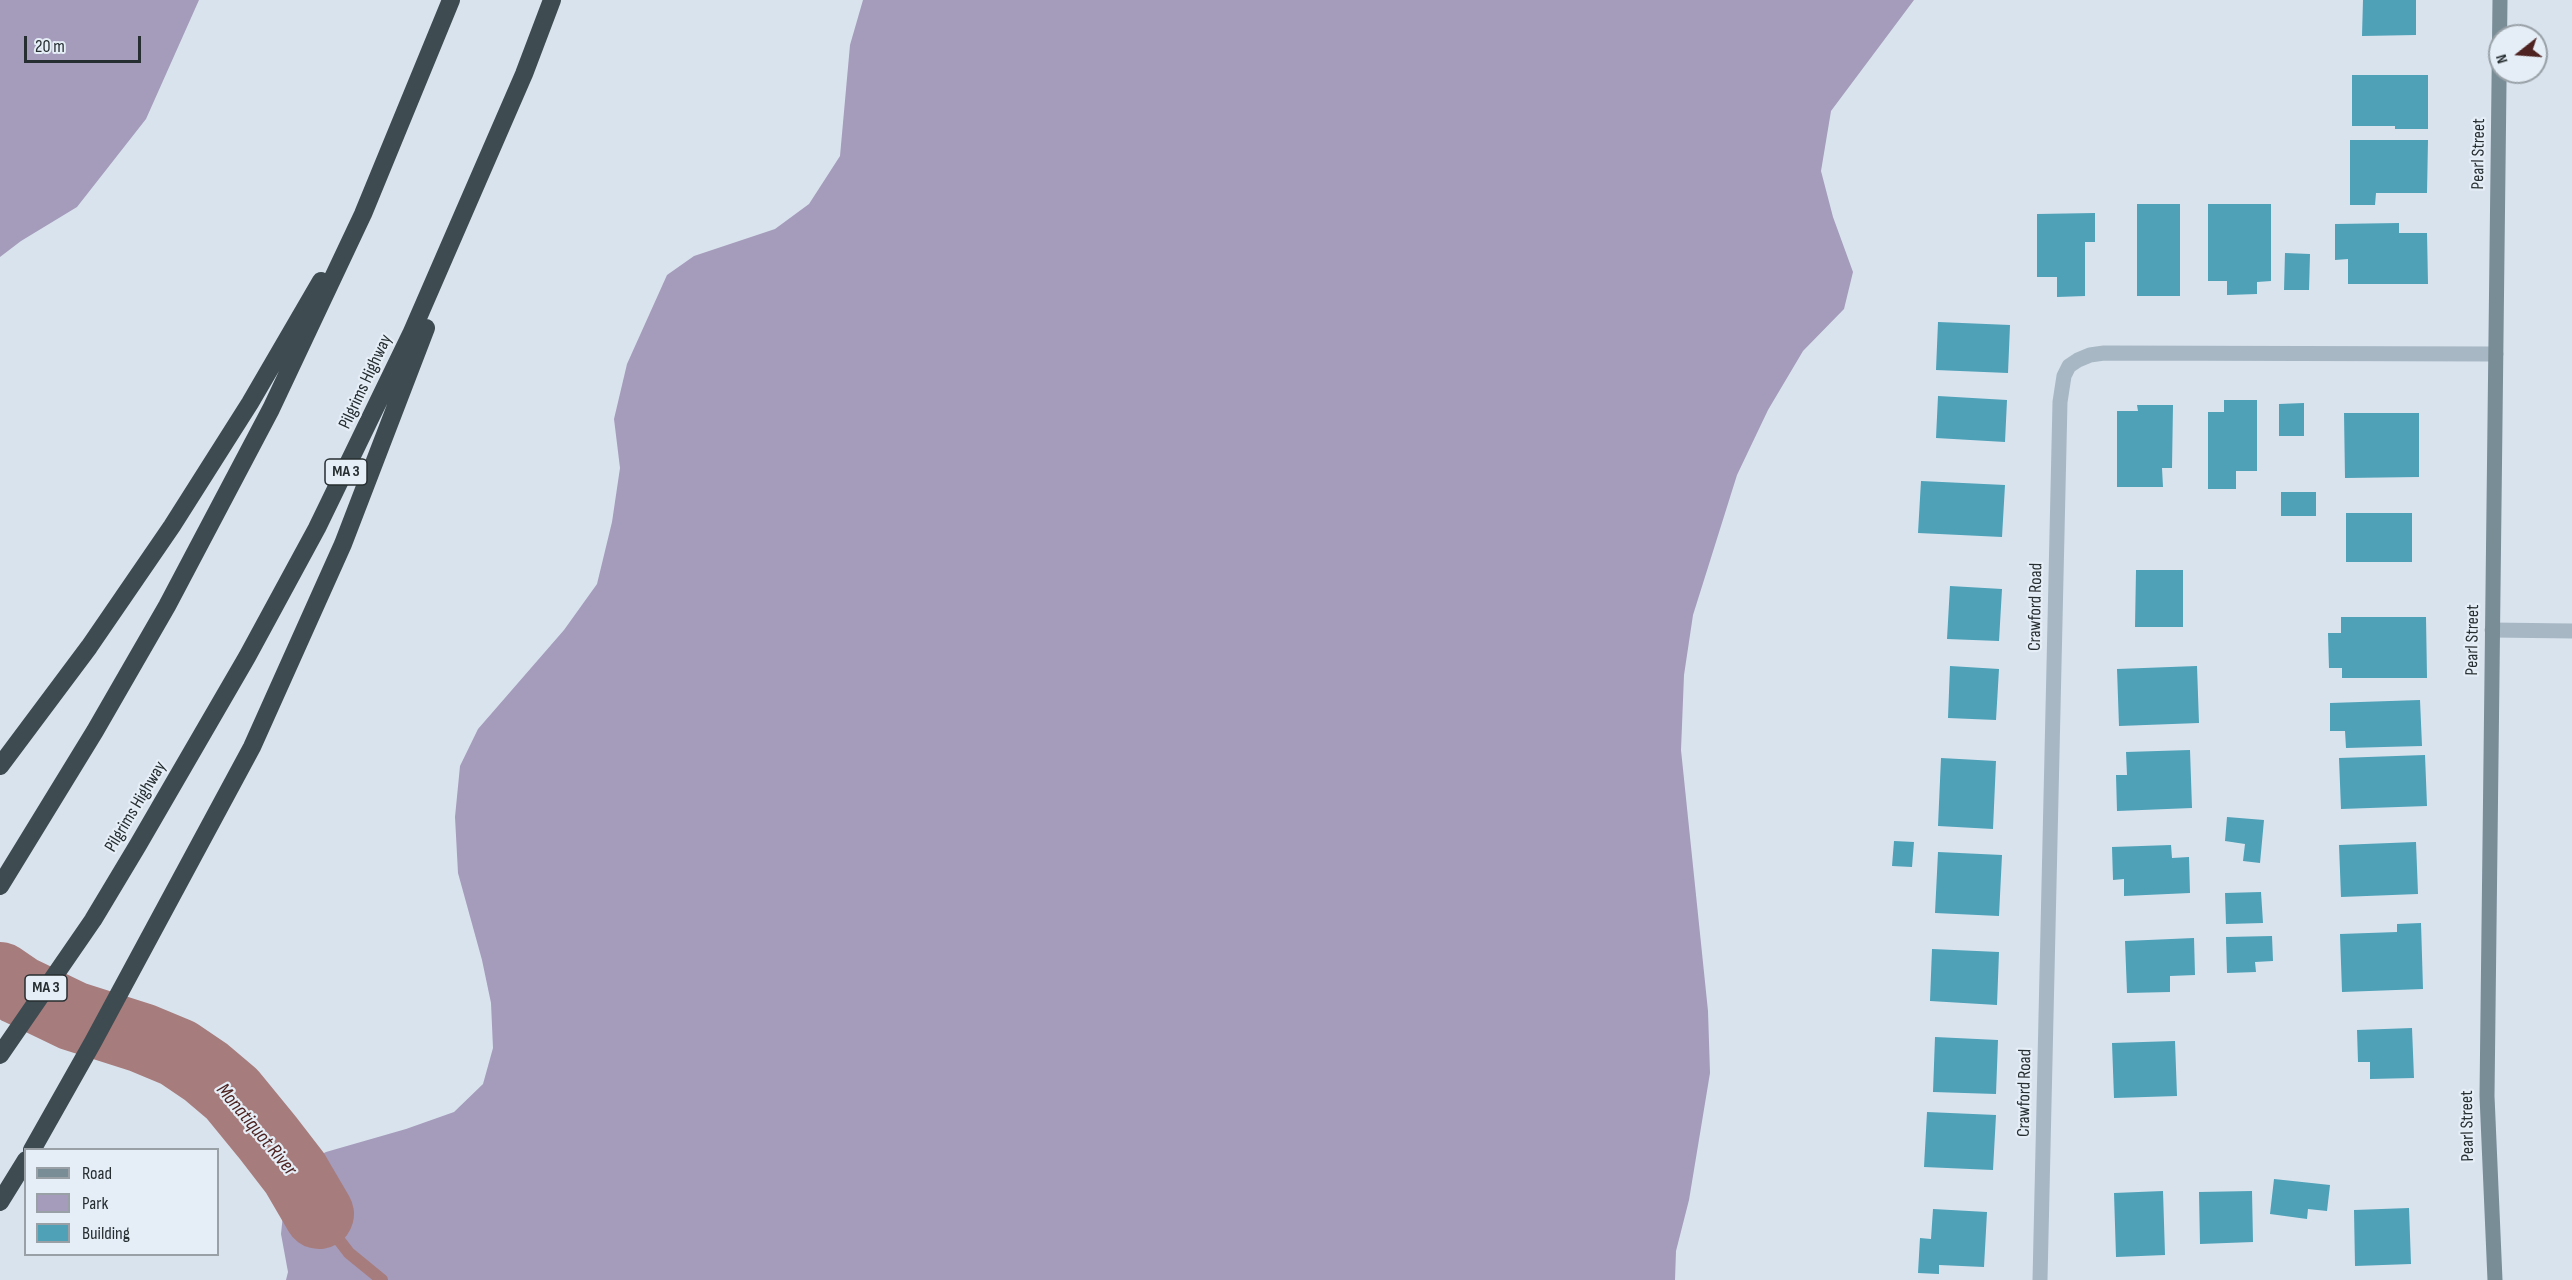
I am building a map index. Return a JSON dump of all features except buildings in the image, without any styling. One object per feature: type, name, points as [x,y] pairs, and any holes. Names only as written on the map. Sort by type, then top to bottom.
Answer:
[{"type":"highway","points":[[5,879],[95,731],[167,606],[239,471],[333,280],[452,0]]},
{"type":"highway","name":"Pilgrims Highway","points":[[0,1055],[93,920],[176,782],[322,518],[411,334],[497,137],[552,0]]},
{"type":"highway","points":[[33,1148],[252,747],[369,480],[497,137]]},
{"type":"highway","points":[[0,766],[101,630],[213,462],[300,318],[390,149]]},
{"type":"highway","points":[[0,1202],[24,1163]]},
{"type":"main road","name":"Pearl Street","points":[[2495,1280],[2487,1096],[2500,0]]},
{"type":"street","name":"Crawford Road","points":[[2040,1280],[2060,402],[2064,376],[2069,366],[2078,360],[2104,353],[2496,354]]},
{"type":"street","points":[[2492,630],[2572,631]]},
{"type":"green space","points":[[0,0],[199,0],[146,119],[77,207],[21,241],[0,257]]},
{"type":"green space","points":[[863,0],[1914,0],[1831,111],[1821,171],[1833,217],[1853,272],[1844,309],[1803,351],[1768,410],[1737,475],[1693,615],[1684,675],[1681,750],[1708,1011],[1710,1073],[1689,1200],[1676,1251],[1675,1280],[286,1280],[288,1272],[281,1234],[285,1195],[304,1163],[326,1152],[406,1129],[454,1112],[483,1084],[493,1048],[491,1003],[482,960],[458,873],[455,817],[460,766],[478,729],[564,630],[597,584],[612,522],[620,468],[614,419],[627,364],[667,275],[694,256],[775,229],[809,204],[840,156],[850,45]]},
{"type":"waterway","name":"Monatiquot River","points":[[0,977],[19,990],[73,1016],[142,1038],[178,1053],[206,1072],[232,1094],[268,1138],[295,1173],[319,1214]]},
{"type":"waterway","name":"Monatiquot River","points":[[319,1214],[349,1253],[382,1280]]}]
